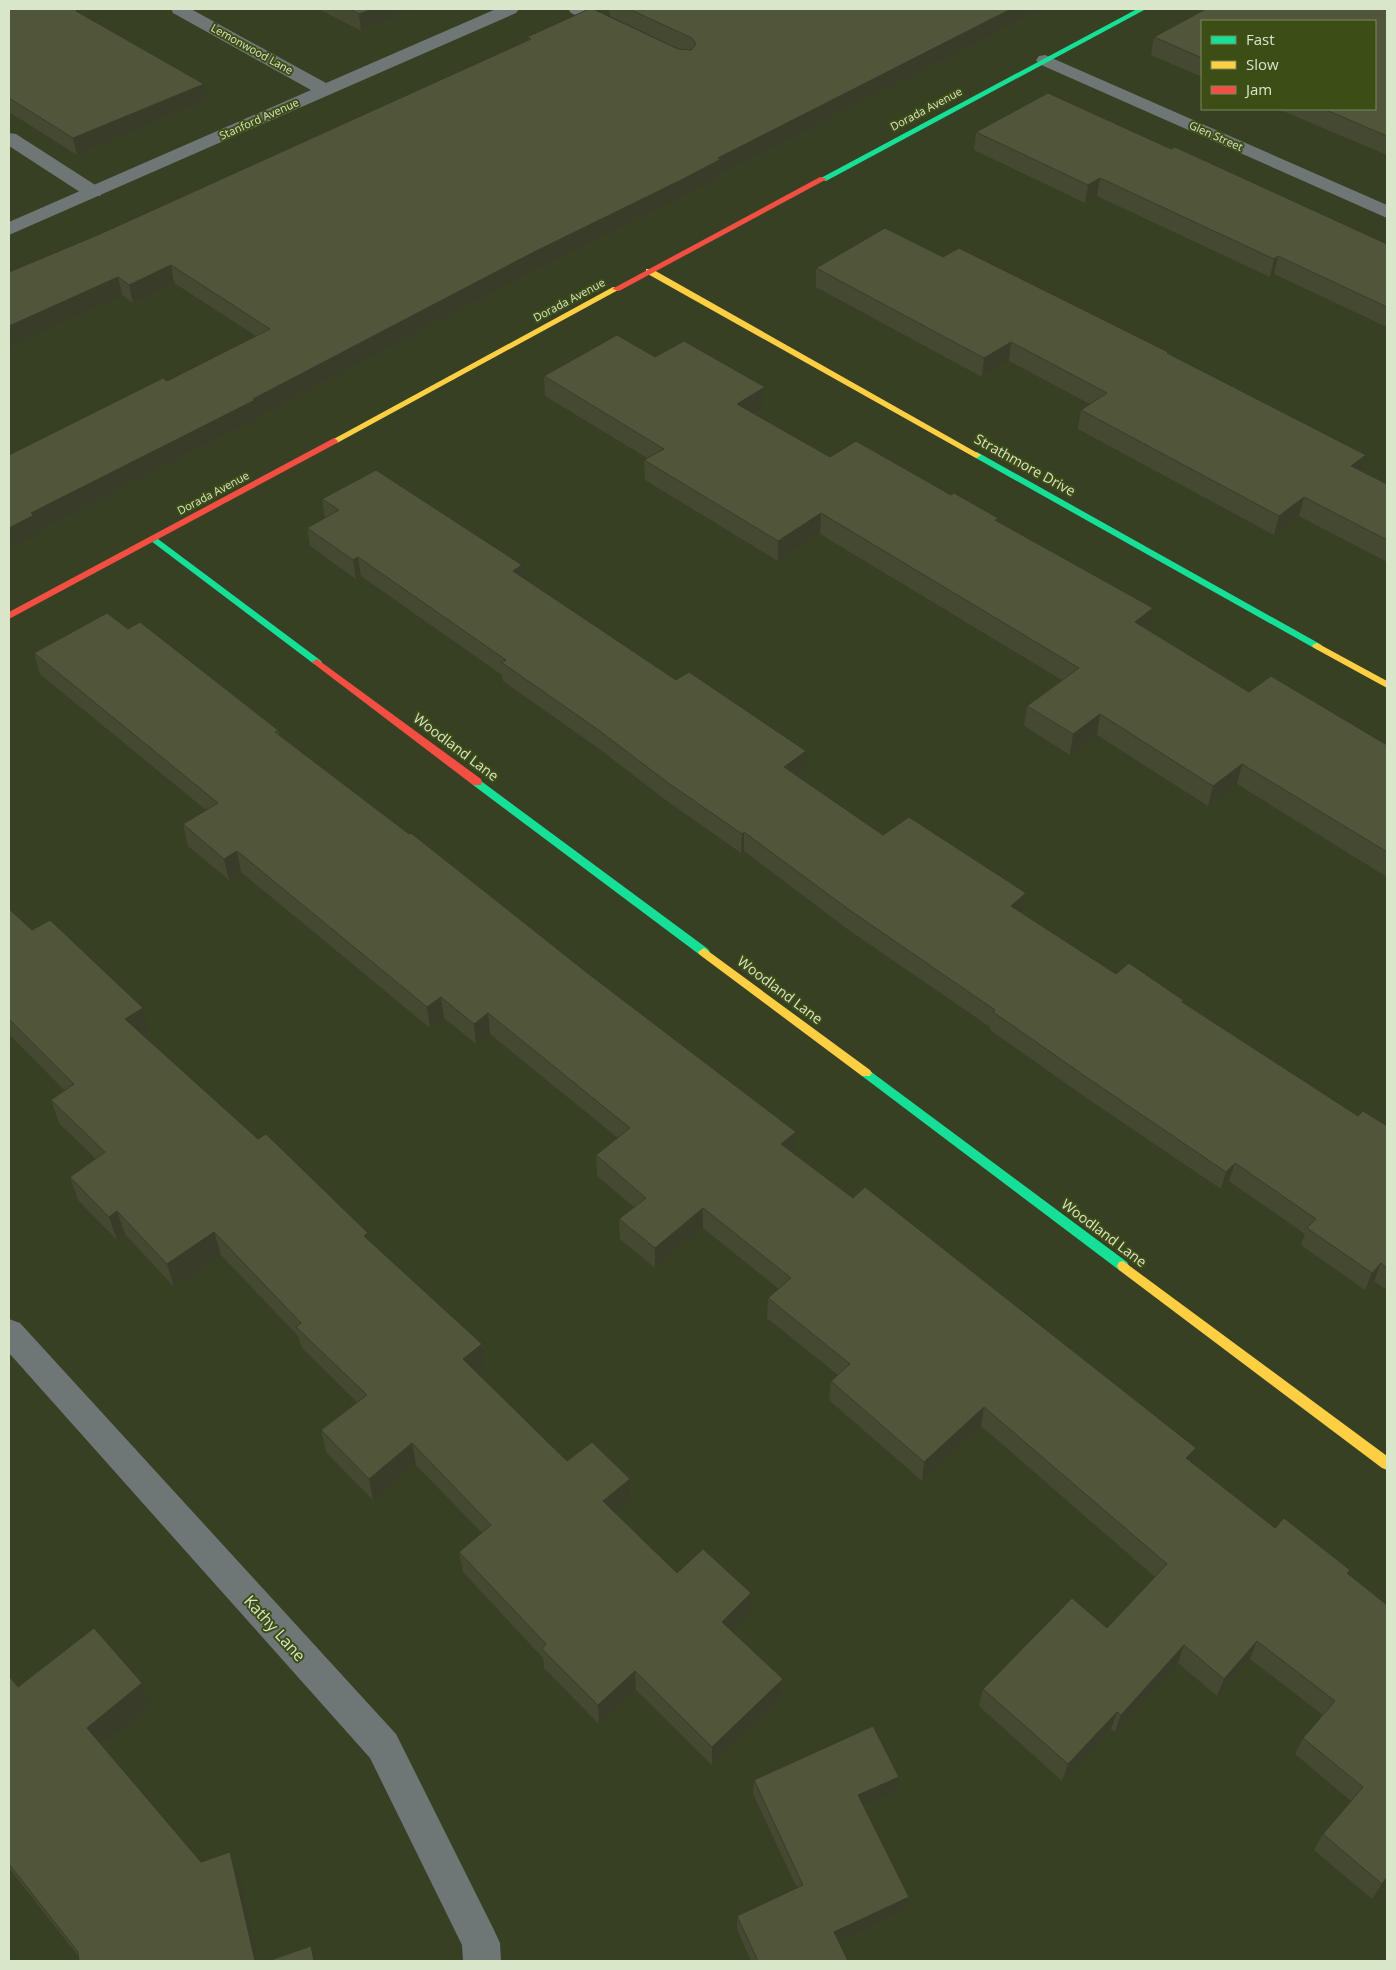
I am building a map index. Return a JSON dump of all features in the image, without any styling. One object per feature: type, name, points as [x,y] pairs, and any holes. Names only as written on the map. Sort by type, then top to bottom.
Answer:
[{"type":"street","name":"Lemonwood Lane","points":[[179,9],[325,90]]},
{"type":"street","name":"Stanford Avenue","points":[[9,229],[510,9]]},
{"type":"street","points":[[577,9],[631,35]]},
{"type":"street","name":"Dorada Avenue","points":[[9,616],[649,271],[1142,9]]},
{"type":"street","name":"Glen Street","points":[[1045,60],[1387,212]]},
{"type":"street","points":[[9,138],[93,192]]},
{"type":"street","name":"Strathmore Drive","points":[[649,271],[1387,685]]},
{"type":"street","name":"Woodland Lane","points":[[154,539],[1387,1464]]},
{"type":"street","name":"Kathy Lane","points":[[9,1332],[383,1746],[481,1944],[482,1961]]},
{"type":"building","points":[[9,9],[80,9],[76,11],[204,84],[73,138],[9,98]]},
{"type":"building","points":[[350,9],[372,9],[359,14]]},
{"type":"building","points":[[589,9],[593,9],[678,49],[691,50],[696,44],[692,38],[629,9],[1011,9],[718,158],[721,159],[681,180],[534,252],[253,399],[255,400],[31,513],[34,515],[9,528],[9,455],[163,378],[167,381],[270,329],[171,265],[129,285],[118,277],[9,326],[9,272],[100,234],[531,39],[527,37]]},
{"type":"building","points":[[1206,9],[1387,9],[1387,136],[1326,110],[1376,110],[1376,20],[1201,20],[1201,58],[1154,37]]},
{"type":"building","points":[[1048,93],[1171,149],[1175,147],[1387,244],[1387,307],[1278,256],[1274,259],[1100,178],[1088,185],[976,132]]},
{"type":"building","points":[[885,228],[943,257],[959,248],[1168,352],[1366,455],[1351,466],[1387,484],[1387,540],[1304,497],[1279,516],[1081,410],[1107,393],[1011,342],[984,358],[816,268]]},
{"type":"building","points":[[617,335],[655,357],[684,341],[765,387],[737,404],[830,457],[856,441],[951,495],[954,493],[998,518],[995,520],[1153,608],[1135,622],[1249,692],[1271,676],[1387,745],[1387,852],[1242,764],[1213,786],[1100,714],[1073,734],[1027,706],[1079,668],[821,513],[778,541],[644,460],[664,449],[544,376]]},
{"type":"building","points":[[376,470],[522,565],[513,571],[676,680],[689,672],[806,751],[784,767],[883,835],[909,817],[1026,893],[1011,906],[1116,974],[1129,963],[1183,1000],[1182,1002],[1358,1116],[1363,1111],[1387,1126],[1387,1268],[1381,1263],[1372,1273],[1307,1228],[1316,1219],[1235,1163],[1226,1172],[1092,1081],[993,1012],[995,1010],[848,909],[744,832],[742,834],[667,782],[597,729],[501,662],[506,660],[358,557],[353,560],[307,528],[339,510],[322,499]]},
{"type":"building","points":[[107,613],[128,629],[140,622],[278,730],[275,732],[409,834],[411,833],[590,975],[796,1132],[781,1144],[853,1198],[865,1187],[1196,1448],[1186,1458],[1275,1528],[1284,1518],[1350,1570],[1347,1573],[1387,1605],[1387,1877],[1382,1884],[1323,1834],[1363,1787],[1303,1738],[1335,1701],[1257,1641],[1224,1679],[1184,1645],[1121,1715],[1117,1712],[1068,1764],[983,1689],[1072,1598],[1107,1628],[1167,1564],[984,1407],[924,1462],[831,1381],[850,1364],[768,1298],[791,1278],[703,1208],[655,1248],[619,1219],[646,1198],[596,1155],[630,1128],[488,1013],[474,1024],[441,997],[427,1007],[237,851],[224,859],[183,824],[218,803],[34,653]]},
{"type":"building","points":[[9,909],[32,930],[50,920],[143,1008],[125,1019],[258,1139],[266,1134],[368,1233],[364,1236],[482,1344],[463,1359],[567,1461],[592,1442],[630,1479],[603,1501],[677,1573],[703,1549],[751,1593],[722,1622],[783,1679],[712,1747],[635,1671],[598,1705],[542,1649],[546,1644],[459,1552],[491,1525],[412,1443],[369,1479],[321,1430],[367,1395],[296,1327],[301,1323],[214,1232],[167,1264],[117,1211],[109,1217],[70,1177],[105,1152],[51,1100],[74,1084],[9,1019]]},
{"type":"building","points":[[94,1628],[142,1683],[87,1728],[201,1862],[230,1852],[255,1961],[79,1961],[78,1952],[9,1864],[9,1676],[18,1687]]},
{"type":"building","points":[[873,1726],[899,1777],[858,1795],[909,1897],[834,1932],[848,1961],[758,1961],[737,1916],[803,1885],[754,1780]]},
{"type":"building","points":[[311,1946],[314,1961],[268,1961]]},
{"type":"traffic: fast","points":[[823,179],[1142,9]]},
{"type":"traffic: fast","points":[[977,455],[1317,646]]},
{"type":"traffic: fast","points":[[154,539],[317,662]]},
{"type":"traffic: fast","points":[[477,782],[704,952]]},
{"type":"traffic: fast","points":[[866,1073],[1123,1266]]},
{"type":"traffic: slow","points":[[649,271],[977,455]]},
{"type":"traffic: slow","points":[[334,441],[616,289]]},
{"type":"traffic: slow","points":[[1317,646],[1387,685]]},
{"type":"traffic: slow","points":[[704,952],[866,1073]]},
{"type":"traffic: slow","points":[[1123,1266],[1387,1464]]},
{"type":"traffic: jam","points":[[616,289],[823,179]]},
{"type":"traffic: jam","points":[[9,616],[334,441]]},
{"type":"traffic: jam","points":[[317,662],[477,782]]}]
